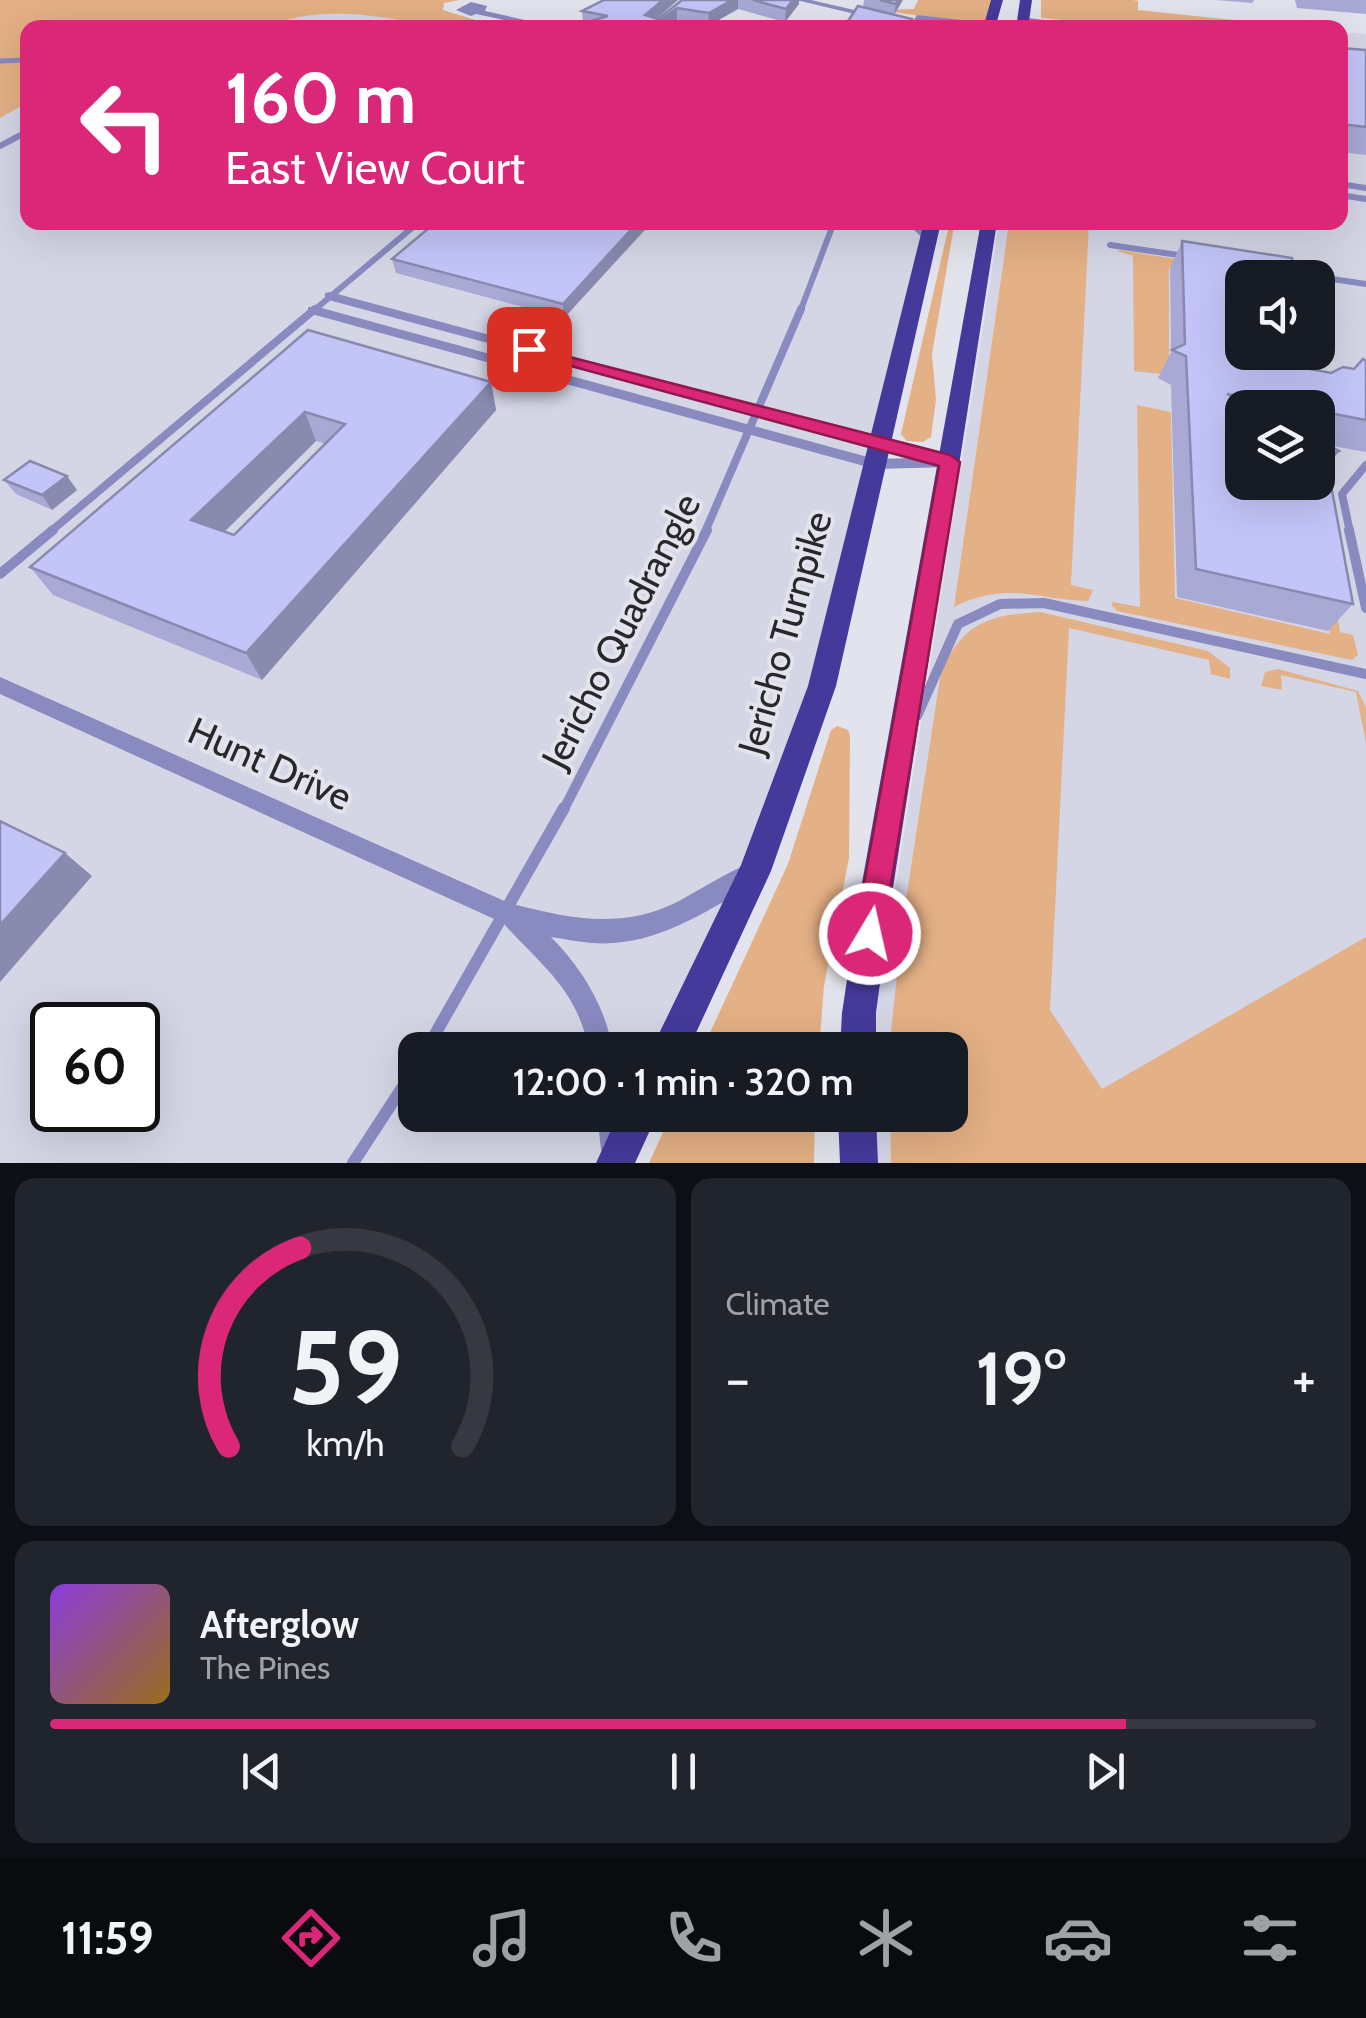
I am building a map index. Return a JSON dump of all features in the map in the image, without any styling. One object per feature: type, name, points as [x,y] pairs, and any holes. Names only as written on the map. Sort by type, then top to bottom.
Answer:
[{"type":"main road","points":[[858,1032],[988,230]]},
{"type":"main road","name":"Jericho Turnpike","points":[[678,1032],[755,872],[822,686],[932,232]]},
{"type":"main road","points":[[615,1162],[630,1132]]},
{"type":"main road","points":[[858,1132],[858,1163]]},
{"type":"street","points":[[800,0],[832,2],[894,20]]},
{"type":"street","points":[[479,12],[518,20]]},
{"type":"street","points":[[877,16],[918,20]]},
{"type":"street","points":[[330,296],[761,410],[878,452],[950,462]]},
{"type":"street","points":[[313,310],[753,430],[950,462]]},
{"type":"street","name":"Hunt Drive","points":[[0,685],[508,914],[567,931],[613,935],[653,928],[755,872]]},
{"type":"street","name":"Hunt Drive","points":[[508,914],[555,955],[583,992],[595,1032]]},
{"type":"street","points":[[612,1132],[615,1162]]},
{"type":"lane","points":[[0,574],[409,230]]},
{"type":"lane","name":"Jericho Quadrangle","points":[[437,1032],[508,914],[649,652],[753,430],[831,230]]},
{"type":"lane","points":[[1110,245],[1188,257]]},
{"type":"lane","points":[[1335,279],[1366,284]]},
{"type":"lane","points":[[1366,466],[1342,494],[1366,608]]},
{"type":"lane","points":[[901,751],[958,624],[1000,604],[1044,603],[1366,674]]},
{"type":"lane","points":[[353,1163],[398,1094]]},
{"type":"shaded area","points":[[0,0],[459,0],[444,3],[443,10],[475,20],[394,20],[327,14],[288,20],[20,20],[20,107],[0,118]]},
{"type":"shaded area","points":[[918,0],[997,0],[991,20],[948,20],[879,10],[914,9]]},
{"type":"shaded area","points":[[1041,0],[1133,0],[1138,1],[1138,10],[1234,20],[1062,20],[1041,18]]},
{"type":"shaded area","points":[[339,12],[413,20],[281,20],[292,15]]},
{"type":"shaded area","points":[[1348,33],[1366,34],[1366,1163],[873,1163],[870,1132],[968,1132],[968,1032],[876,1032],[998,230],[1348,230]]},
{"type":"shaded area","points":[[20,107],[20,230],[931,230],[843,604],[676,1032],[398,1032],[398,1132],[630,1132],[615,1163],[0,1163],[0,118]]},
{"type":"shaded area","points":[[948,230],[953,230],[932,354],[936,400],[931,437],[923,442],[907,441],[901,434]]},
{"type":"shaded area","points":[[1008,230],[1089,230],[1071,585],[1093,590],[1088,601],[1006,593],[954,607]]},
{"type":"shaded area","points":[[1117,251],[1225,267],[1225,277],[1169,268],[1169,375],[1134,371],[1133,256]]},
{"type":"shaded area","points":[[1137,405],[1171,412],[1175,598],[1330,634],[1309,500],[1321,500],[1340,632],[1353,635],[1358,655],[1352,660],[1117,611],[1112,602],[1140,607]]},
{"type":"shaded area","points":[[1040,612],[1208,651],[1230,668],[1230,679],[1211,674],[1209,660],[1069,628],[1050,1010],[1102,1089],[1366,937],[1366,1163],[891,1163],[890,1132],[968,1132],[968,1032],[891,1032],[903,919],[941,672],[968,632],[1006,616]]},
{"type":"shaded area","points":[[1278,669],[1358,691],[1366,708],[1366,743],[1356,692],[1281,675],[1282,690],[1261,686],[1265,672]]},
{"type":"shaded area","points":[[837,726],[848,730],[850,736],[849,858],[824,986],[820,1032],[710,1032],[788,864],[831,730]]},
{"type":"shaded area","points":[[663,1132],[815,1132],[814,1163],[649,1163]]},
{"type":"building","points":[[604,0],[663,0],[645,15],[658,19],[682,0],[732,0],[709,13],[677,8],[661,20],[594,20],[608,16],[582,11]]},
{"type":"building","points":[[753,0],[793,0],[786,9]]},
{"type":"building","points":[[858,6],[912,19],[911,20],[849,20]]},
{"type":"building","points":[[1348,49],[1366,50],[1366,127],[1348,125]]},
{"type":"building","points":[[426,230],[631,230],[563,304],[392,259]]},
{"type":"building","points":[[1182,241],[1292,258],[1225,260],[1225,370],[1331,373],[1343,367],[1354,369],[1363,359],[1366,361],[1366,420],[1335,414],[1335,390],[1225,390],[1225,500],[1334,500],[1353,604],[1196,569],[1186,356],[1172,350],[1185,344]]},
{"type":"building","points":[[308,330],[491,382],[246,653],[30,567]],"holes":[[[305,412],[345,424],[234,535],[191,520]]]},
{"type":"building","points":[[30,461],[67,476],[42,495],[4,480]]},
{"type":"building","points":[[0,821],[65,853],[0,925]]},
{"type":"route","points":[[529,349],[880,440],[950,462],[870,934]]}]
